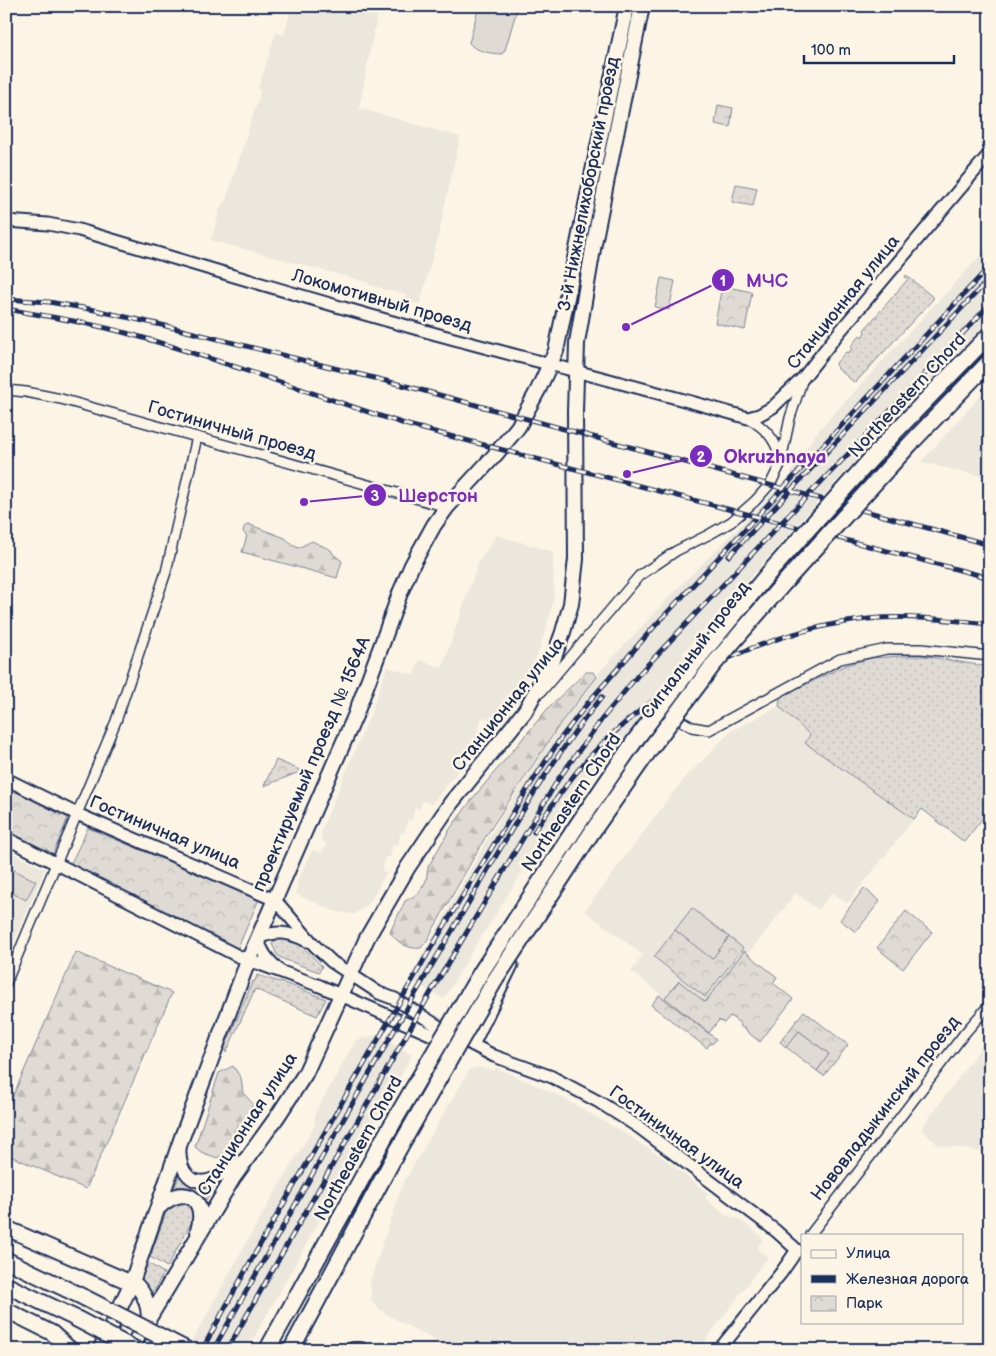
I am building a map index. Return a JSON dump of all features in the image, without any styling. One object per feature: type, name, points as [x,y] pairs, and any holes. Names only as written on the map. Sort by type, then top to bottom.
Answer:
[{"type":"main road","name":"3-й Нижнелихоборский проезд","points":[[447,507],[518,427],[538,390],[559,340],[599,136],[627,6]]},
{"type":"main road","name":"3-й Нижнелихоборский проезд","points":[[525,711],[553,660],[564,632],[572,596],[576,552],[576,343],[594,243],[642,6]]},
{"type":"main road","name":"Northeastern Chord","points":[[267,1350],[383,1140],[480,974],[636,739],[700,656],[768,574],[896,431],[990,334]]},
{"type":"main road","name":"Northeastern Chord","points":[[291,1350],[398,1150],[495,980],[592,832],[650,749],[713,666],[783,584],[910,444],[990,361]]},
{"type":"main road","name":"проектируемый проезд № 1564А","points":[[132,1282],[217,1039],[248,960],[355,716],[412,565],[434,525],[447,507]]},
{"type":"main road","name":"Станционная улица","points":[[130,1350],[247,1158],[278,1117],[305,1074],[367,938],[421,847],[451,803],[525,711]]},
{"type":"main road","points":[[158,1208],[174,1195],[182,1194],[193,1199],[197,1203],[200,1214],[200,1223],[195,1241]]},
{"type":"main road","points":[[6,1228],[132,1282],[141,1290],[146,1300],[149,1308],[149,1319]]},
{"type":"main road","points":[[6,1260],[188,1350]]},
{"type":"main road","points":[[100,1350],[132,1282]]},
{"type":"main road","points":[[6,1285],[136,1350]]},
{"type":"main road","points":[[6,1310],[52,1333],[71,1350]]},
{"type":"main road","points":[[353,1350],[361,1350]]},
{"type":"street","name":"Станционная улица","points":[[525,711],[639,576],[676,551],[737,518],[771,483],[778,470],[792,407],[803,378],[990,153]]},
{"type":"street","name":"Локомотивный проезд","points":[[6,221],[48,224],[78,230],[311,299],[511,354],[653,390],[748,418],[762,426],[772,436],[777,446],[780,460]]},
{"type":"street","name":"Сигнальный проезд","points":[[473,1044],[547,896],[587,829],[667,713],[737,621],[829,509],[863,474],[886,455],[990,348]]},
{"type":"street","points":[[748,418],[759,415],[773,407],[803,378]]},
{"type":"street","name":"Гостиничный проезд","points":[[6,390],[46,395],[447,507]]},
{"type":"street","points":[[6,983],[116,721],[160,592],[197,437]]},
{"type":"street","points":[[667,713],[692,727],[709,730],[840,659],[887,649],[921,649],[990,656]]},
{"type":"street","name":"Гостиничная улица","points":[[6,779],[78,814],[275,900],[314,946],[351,975],[379,993],[395,999],[442,1028],[494,1056],[552,1077],[599,1102],[640,1128],[799,1247]]},
{"type":"street","name":"Гостиничная улица","points":[[6,838],[248,960],[341,995],[436,1037],[451,1038],[473,1044]]},
{"type":"street","points":[[281,972],[269,961],[263,952],[258,938],[274,932],[284,932],[296,935],[314,946]]},
{"type":"street","name":"Нововладыкинский проезд","points":[[811,1234],[964,1034],[990,1004]]},
{"type":"street","points":[[182,1137],[181,1166],[184,1172],[193,1179],[206,1181],[212,1179],[247,1158]]},
{"type":"street","points":[[718,1350],[799,1247]]},
{"type":"shaded area","points":[[292,6],[379,6],[359,108],[460,137],[438,237],[420,304],[404,301],[406,295],[369,285],[369,283],[211,240],[222,203],[225,203],[261,90],[258,89],[276,32],[284,35]]},
{"type":"shaded area","points":[[990,245],[990,320],[826,493],[683,653],[684,669],[627,744],[594,771],[572,794],[444,999],[409,979],[488,838],[564,719],[600,671],[674,592],[791,475],[791,471],[816,433]]},
{"type":"shaded area","points":[[990,385],[990,478],[920,462],[921,462]]},
{"type":"shaded area","points":[[497,535],[553,552],[554,597],[547,626],[534,664],[518,694],[513,693],[494,720],[482,717],[476,737],[480,742],[432,804],[422,801],[420,809],[415,808],[412,820],[408,819],[405,833],[401,832],[398,845],[393,844],[390,858],[385,857],[382,871],[386,873],[365,907],[355,914],[348,914],[334,911],[296,894],[298,880],[312,850],[323,853],[326,842],[321,841],[322,828],[371,713],[387,667],[414,675],[420,660],[442,668],[478,563]]},
{"type":"shaded area","points":[[779,706],[810,735],[805,743],[914,819],[847,904],[832,892],[818,910],[796,893],[748,954],[777,977],[741,1024],[730,1016],[724,1023],[719,1020],[709,1033],[631,971],[643,955],[585,911],[686,777],[731,731]]},
{"type":"shaded area","points":[[8,851],[45,869],[6,961],[6,854]]},
{"type":"shaded area","points":[[377,1035],[412,1055],[247,1350],[183,1350],[191,1343],[264,1211],[315,1125],[315,1113],[356,1040]]},
{"type":"shaded area","points":[[990,1035],[990,1153],[938,1145],[921,1129]]},
{"type":"shaded area","points":[[476,1067],[492,1070],[496,1068],[554,1093],[621,1131],[663,1158],[709,1194],[705,1198],[725,1215],[739,1219],[761,1236],[763,1241],[758,1246],[758,1250],[768,1257],[698,1350],[453,1350],[386,1314],[372,1302],[370,1281],[403,1183],[470,1069]]},
{"type":"green space","points":[[479,6],[518,6],[505,50],[502,54],[479,50],[469,43]]},
{"type":"green space","points":[[718,105],[733,108],[730,127],[715,124]]},
{"type":"green space","points":[[736,184],[757,188],[753,206],[732,202]]},
{"type":"green space","points":[[906,275],[934,298],[855,383],[837,368],[836,363],[846,352],[848,353],[852,349],[850,347],[860,335],[862,337],[865,332],[864,330],[908,279],[905,277]]},
{"type":"green space","points":[[661,278],[675,281],[669,310],[655,307]]},
{"type":"green space","points":[[722,286],[752,292],[745,330],[715,323]]},
{"type":"green space","points":[[248,524],[285,538],[298,548],[312,541],[331,550],[342,561],[337,578],[242,552],[247,536],[243,532],[244,527]]},
{"type":"green space","points":[[925,656],[990,667],[990,809],[964,842],[922,809],[914,819],[805,743],[810,735],[779,706],[780,697],[846,665],[872,658]]},
{"type":"green space","points":[[586,672],[593,672],[597,677],[562,721],[486,836],[426,942],[421,948],[412,948],[399,942],[390,932],[405,901],[418,894],[426,881],[428,867],[450,829],[473,798],[550,706]]},
{"type":"green space","points":[[276,760],[302,771],[264,786]]},
{"type":"green space","points":[[6,787],[68,818],[53,854],[6,830]]},
{"type":"green space","points":[[88,828],[259,899],[237,950],[70,865]]},
{"type":"green space","points":[[6,866],[36,881],[26,900],[6,890]]},
{"type":"green space","points":[[864,888],[880,901],[856,932],[840,920]]},
{"type":"green space","points":[[692,908],[729,937],[712,959],[675,930]]},
{"type":"green space","points":[[906,911],[932,932],[903,969],[877,948]]},
{"type":"green space","points":[[675,930],[712,958],[729,937],[743,948],[705,997],[654,957]]},
{"type":"green space","points":[[281,939],[293,941],[303,948],[322,966],[319,972],[277,955],[272,944],[274,941]]},
{"type":"green space","points":[[744,951],[777,977],[773,983],[793,999],[760,1042],[730,1016],[724,1023],[719,1020],[709,1033],[665,998],[679,981],[705,1002]]},
{"type":"green space","points":[[76,952],[172,993],[86,1189],[6,1154],[6,1112]]},
{"type":"green space","points":[[257,975],[326,999],[317,1016],[255,989],[226,1053],[225,1047]]},
{"type":"green space","points":[[659,995],[716,1039],[712,1044],[710,1043],[707,1048],[651,1005]]},
{"type":"green space","points":[[804,1011],[848,1045],[824,1076],[817,1071],[829,1054],[799,1031],[786,1047],[780,1042]]},
{"type":"green space","points":[[799,1031],[829,1054],[817,1071],[786,1047]]},
{"type":"green space","points":[[233,1066],[241,1078],[243,1093],[254,1105],[249,1120],[236,1127],[226,1152],[217,1158],[201,1152],[195,1147],[219,1073]]},
{"type":"green space","points":[[180,1175],[198,1186],[212,1186],[206,1200],[192,1188],[175,1186]]},
{"type":"green space","points":[[177,1199],[192,1205],[194,1218],[167,1267],[150,1257],[168,1207]]},
{"type":"green space","points":[[148,1263],[164,1273],[151,1295],[140,1281]]},
{"type":"railway","points":[[202,1350],[253,1257],[428,953],[530,785],[561,738],[587,704],[653,628],[990,266]]},
{"type":"railway","points":[[729,556],[990,278]]},
{"type":"railway","points":[[6,299],[49,302],[166,326],[410,387],[990,545]]},
{"type":"railway","points":[[227,1350],[431,992],[559,778],[602,719],[638,675],[990,304]]},
{"type":"railway","points":[[6,309],[81,322],[126,333],[197,354],[408,425],[990,578]]},
{"type":"railway","points":[[534,832],[572,777],[599,747],[626,722],[656,699],[723,661],[758,646],[794,634],[868,619],[914,618],[990,624]]},
{"type":"railway","points":[[213,1350],[509,833],[562,750],[602,697]]},
{"type":"place","name":"МЧС","points":[[626,327]]},
{"type":"place","name":"Okruzhnaya","points":[[627,474]]},
{"type":"place","name":"Шерстон","points":[[304,502]]}]
